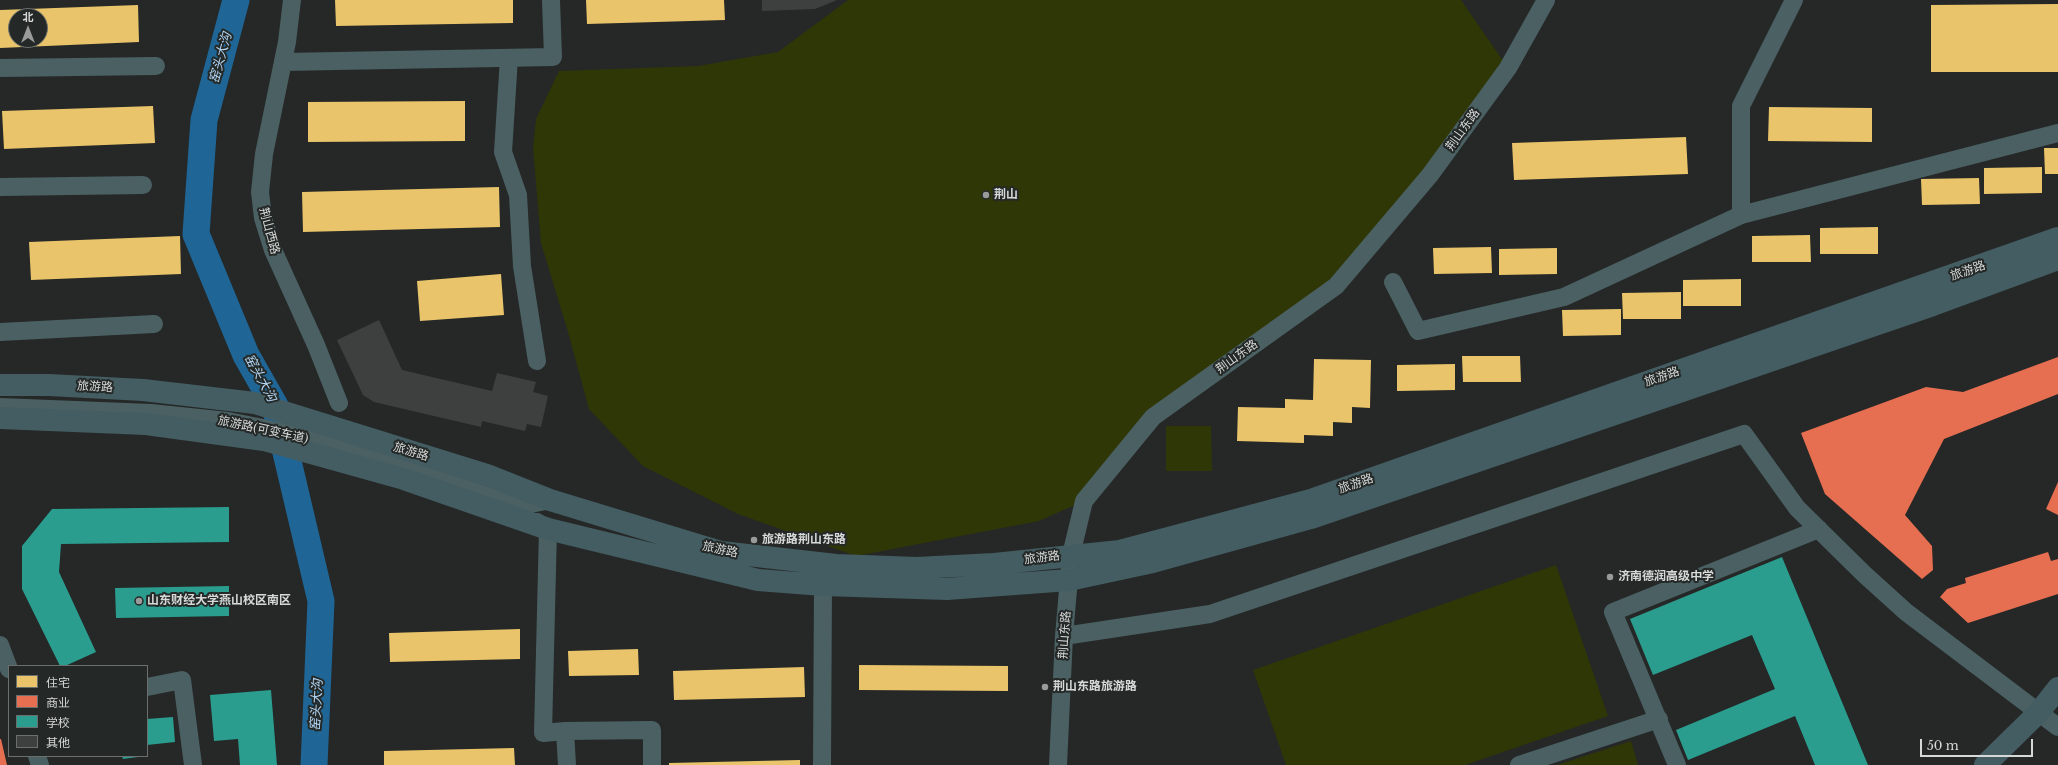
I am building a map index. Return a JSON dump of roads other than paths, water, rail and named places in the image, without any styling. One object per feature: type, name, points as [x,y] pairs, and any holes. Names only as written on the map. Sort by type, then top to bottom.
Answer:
[{"type":"main road","name":"旅游路","points":[[0,385],[50,385],[143,390],[255,403],[487,475],[550,500],[721,552],[836,565],[917,568],[994,564],[1120,551],[1311,500],[2058,238]]},
{"type":"main road","name":"旅游路","points":[[0,418],[146,424],[264,440],[404,479],[548,529],[758,580],[823,585],[946,589],[1069,580],[1154,562],[1311,518],[1933,304],[2058,259]]},
{"type":"main road","points":[[1985,765],[2039,712],[2058,688]]},
{"type":"street","name":"荆山西路","points":[[292,0],[283,62],[264,154],[260,192],[263,218],[273,250],[316,345],[339,403]]},
{"type":"street","points":[[283,62],[553,57],[551,0]]},
{"type":"street","name":"荆山东路","points":[[1058,765],[1064,636],[1071,555],[1084,500],[1153,417],[1336,286],[1430,175],[1508,68],[1546,0]]},
{"type":"street","points":[[1741,215],[1741,106],[1794,0]]},
{"type":"street","points":[[509,58],[503,152],[518,195],[522,266],[537,361]]},
{"type":"street","points":[[0,68],[156,66]]},
{"type":"street","points":[[1393,282],[1418,331],[1564,296],[1741,215],[2058,133]]},
{"type":"street","points":[[0,187],[143,185]]},
{"type":"street","points":[[0,332],[154,324]]},
{"type":"street","name":"旅游路(可变车道)","points":[[0,407],[151,413],[228,421],[298,435],[429,475],[516,507],[548,529]]},
{"type":"street","points":[[1064,636],[1210,614],[1744,434],[1797,508],[1906,612],[2058,727]]},
{"type":"street","points":[[516,507],[550,500]]},
{"type":"street","points":[[548,529],[543,733],[565,731],[652,730],[652,765]]},
{"type":"street","points":[[1676,765],[1659,719],[1613,612],[1819,529]]},
{"type":"street","points":[[822,765],[823,585]]},
{"type":"street","points":[[0,645],[8,666]]},
{"type":"street","points":[[148,687],[182,680],[193,765]]},
{"type":"street","points":[[1519,765],[1659,719]]},
{"type":"street","points":[[565,731],[567,765]]},
{"type":"waterway","name":"窑头大沟","points":[[236,0],[204,120],[196,234],[246,355],[275,406],[321,601],[314,765]]},
{"type":"place","name":"荆山","points":[[986,195]]},
{"type":"place","name":"旅游路荆山东路","points":[[754,540]]},
{"type":"place","name":"济南德润高级中学","points":[[1610,577]]},
{"type":"place","name":"山东财经大学燕山校区南区","points":[[139,601]]},
{"type":"place","name":"荆山东路旅游路","points":[[1045,687]]}]
